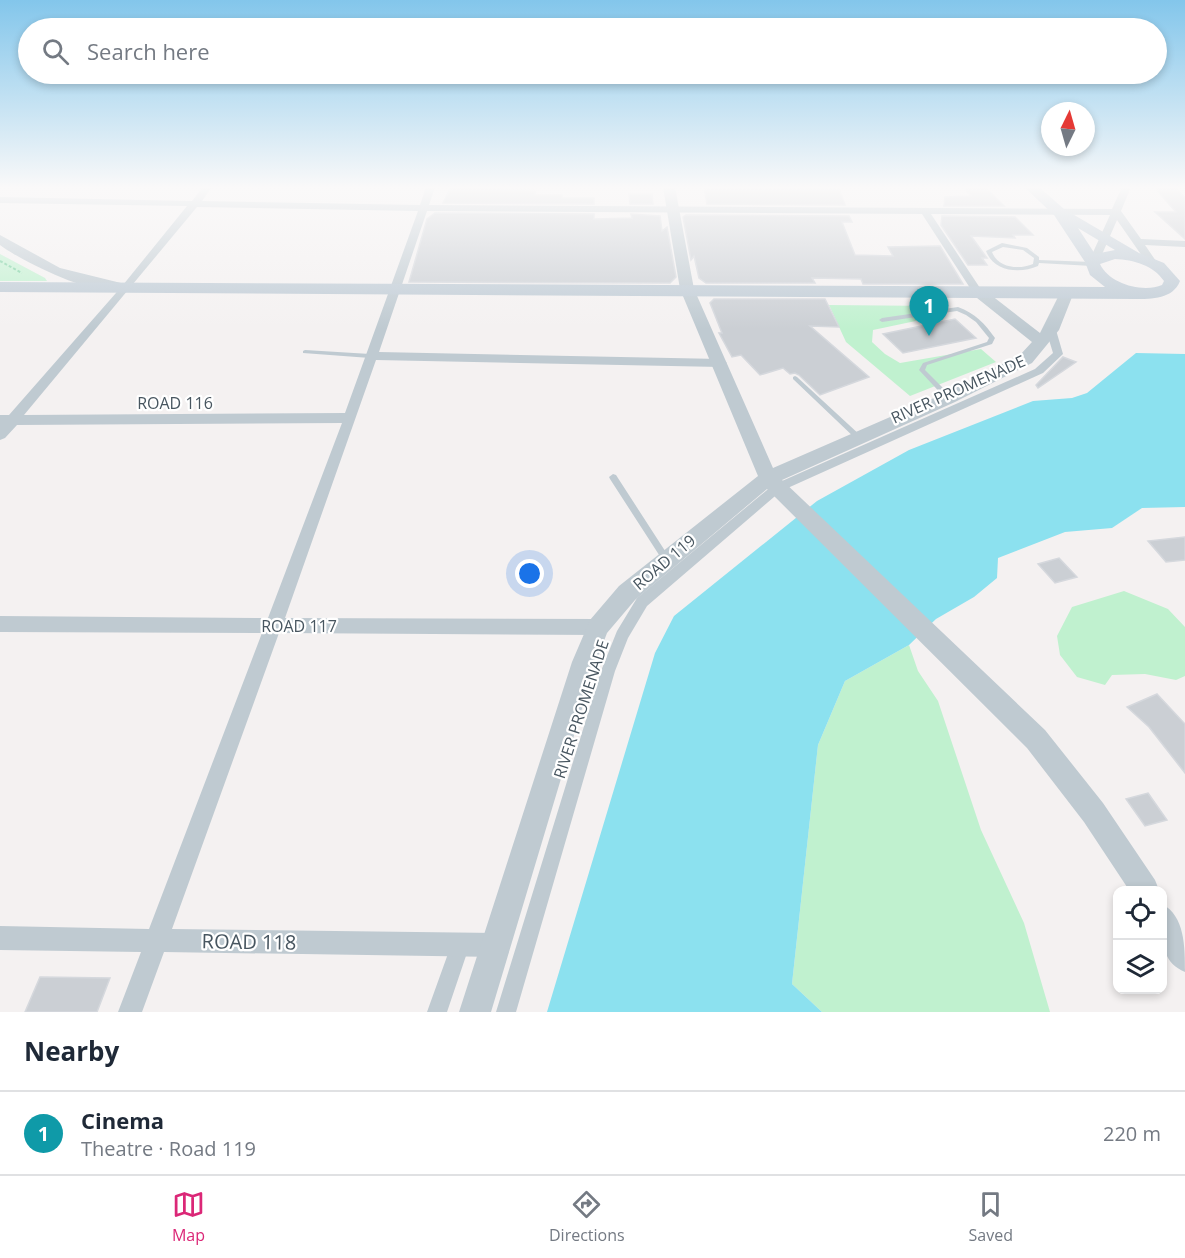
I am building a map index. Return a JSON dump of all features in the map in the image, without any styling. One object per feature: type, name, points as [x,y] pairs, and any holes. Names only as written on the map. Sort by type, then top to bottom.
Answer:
[{"type":"main road","points":[[1068,292],[1081,286],[1093,263],[1118,255],[1153,264],[1172,281],[1169,288],[1151,292],[1115,285],[1099,276],[1093,263],[1074,234]]},
{"type":"main road","points":[[1097,234],[1185,280]]},
{"type":"main road","points":[[35,287],[50,284],[56,276],[55,271]]},
{"type":"main road","points":[[0,287],[1185,292]]},
{"type":"street","points":[[0,435],[6,420],[127,287],[170,234]]},
{"type":"street","points":[[130,1012],[350,418],[414,234]]},
{"type":"street","points":[[677,234],[687,289],[776,487],[1036,739],[1074,784],[1121,849],[1142,886]]},
{"type":"street","points":[[940,234],[977,291],[1046,336]]},
{"type":"street","points":[[1093,263],[1106,234]]},
{"type":"street","points":[[1132,234],[1153,264]]},
{"type":"street","points":[[0,239],[30,260],[55,271],[94,284],[127,287]]},
{"type":"street","points":[[1137,242],[1185,244]]},
{"type":"street","name":"ROAD 119","points":[[475,1012],[584,662],[597,627],[627,593],[666,560],[776,487],[860,438],[949,398],[1026,359],[1046,336],[1068,292]]},
{"type":"street","name":"RIVER PROMENADE","points":[[506,1012],[608,671],[622,635],[642,602],[776,487],[1039,371],[1058,354],[1046,336]]},
{"type":"street","points":[[370,356],[721,363]]},
{"type":"street","name":"ROAD 116","points":[[6,420],[350,418]]},
{"type":"street","name":"ROAD 117","points":[[0,624],[597,627]]},
{"type":"street","points":[[1167,927],[1185,957]]},
{"type":"street","name":"ROAD 118","points":[[0,938],[497,945]]},
{"type":"street","points":[[437,1012],[460,944]]},
{"type":"lane","points":[[1038,261],[1036,265],[1027,269],[1011,268],[997,262],[989,251],[996,246],[1017,246],[1030,252],[1038,261],[1093,263]]},
{"type":"lane","points":[[882,320],[958,309],[969,313],[987,330],[992,338],[990,343],[925,364],[922,370],[925,376],[949,398]]},
{"type":"lane","points":[[305,352],[370,356]]},
{"type":"lane","points":[[795,378],[860,438]]},
{"type":"lane","points":[[613,477],[666,560]]},
{"type":"green space","points":[[0,254],[45,278],[47,281],[0,281]]},
{"type":"green space","points":[[829,305],[935,306],[944,315],[873,330],[872,342],[885,354],[900,363],[981,349],[996,362],[910,396],[846,342]]},
{"type":"green space","points":[[1124,591],[1168,609],[1185,627],[1185,676],[1176,680],[1145,674],[1112,675],[1105,685],[1077,677],[1060,655],[1057,636],[1072,607]]},
{"type":"green space","points":[[909,645],[918,671],[938,701],[981,830],[1024,923],[1050,1012],[822,1012],[792,984],[818,745],[845,681]]},
{"type":"water","points":[[1136,353],[1185,354],[1185,507],[1142,508],[1112,528],[1065,532],[998,558],[997,578],[974,597],[936,619],[909,645],[845,681],[818,745],[792,984],[822,1012],[547,1012],[655,653],[674,616],[817,501],[909,450],[1033,401],[1072,398],[1087,393]]},
{"type":"building","points":[[423,234],[668,234],[676,277],[670,283],[409,282]]},
{"type":"building","points":[[686,234],[847,234],[855,255],[893,256],[888,247],[940,246],[963,284],[863,284],[861,279],[812,278],[815,283],[706,283],[699,278],[694,256],[691,260]]},
{"type":"building","points":[[947,234],[1033,235],[1013,235],[1015,238],[971,236],[987,258],[982,258],[987,265],[968,265]]},
{"type":"building","points":[[714,299],[825,299],[839,327],[810,326],[869,377],[820,395],[799,375],[790,374],[783,368],[760,375],[741,355],[732,357],[719,333],[722,333],[710,303]]},
{"type":"building","points":[[955,319],[976,338],[903,353],[883,334]]},
{"type":"building","points":[[1063,357],[1076,362],[1038,388],[1036,385]]},
{"type":"building","points":[[1185,537],[1185,560],[1166,562],[1148,541]]},
{"type":"building","points":[[1059,558],[1077,577],[1055,583],[1038,564]]},
{"type":"building","points":[[1157,694],[1185,724],[1185,773],[1149,727],[1127,707]]},
{"type":"building","points":[[1148,793],[1167,820],[1145,826],[1126,799]]},
{"type":"building","points":[[40,977],[110,978],[97,1012],[25,1012]]},
{"type":"place","name":"Cinema","points":[[929,336]]}]
